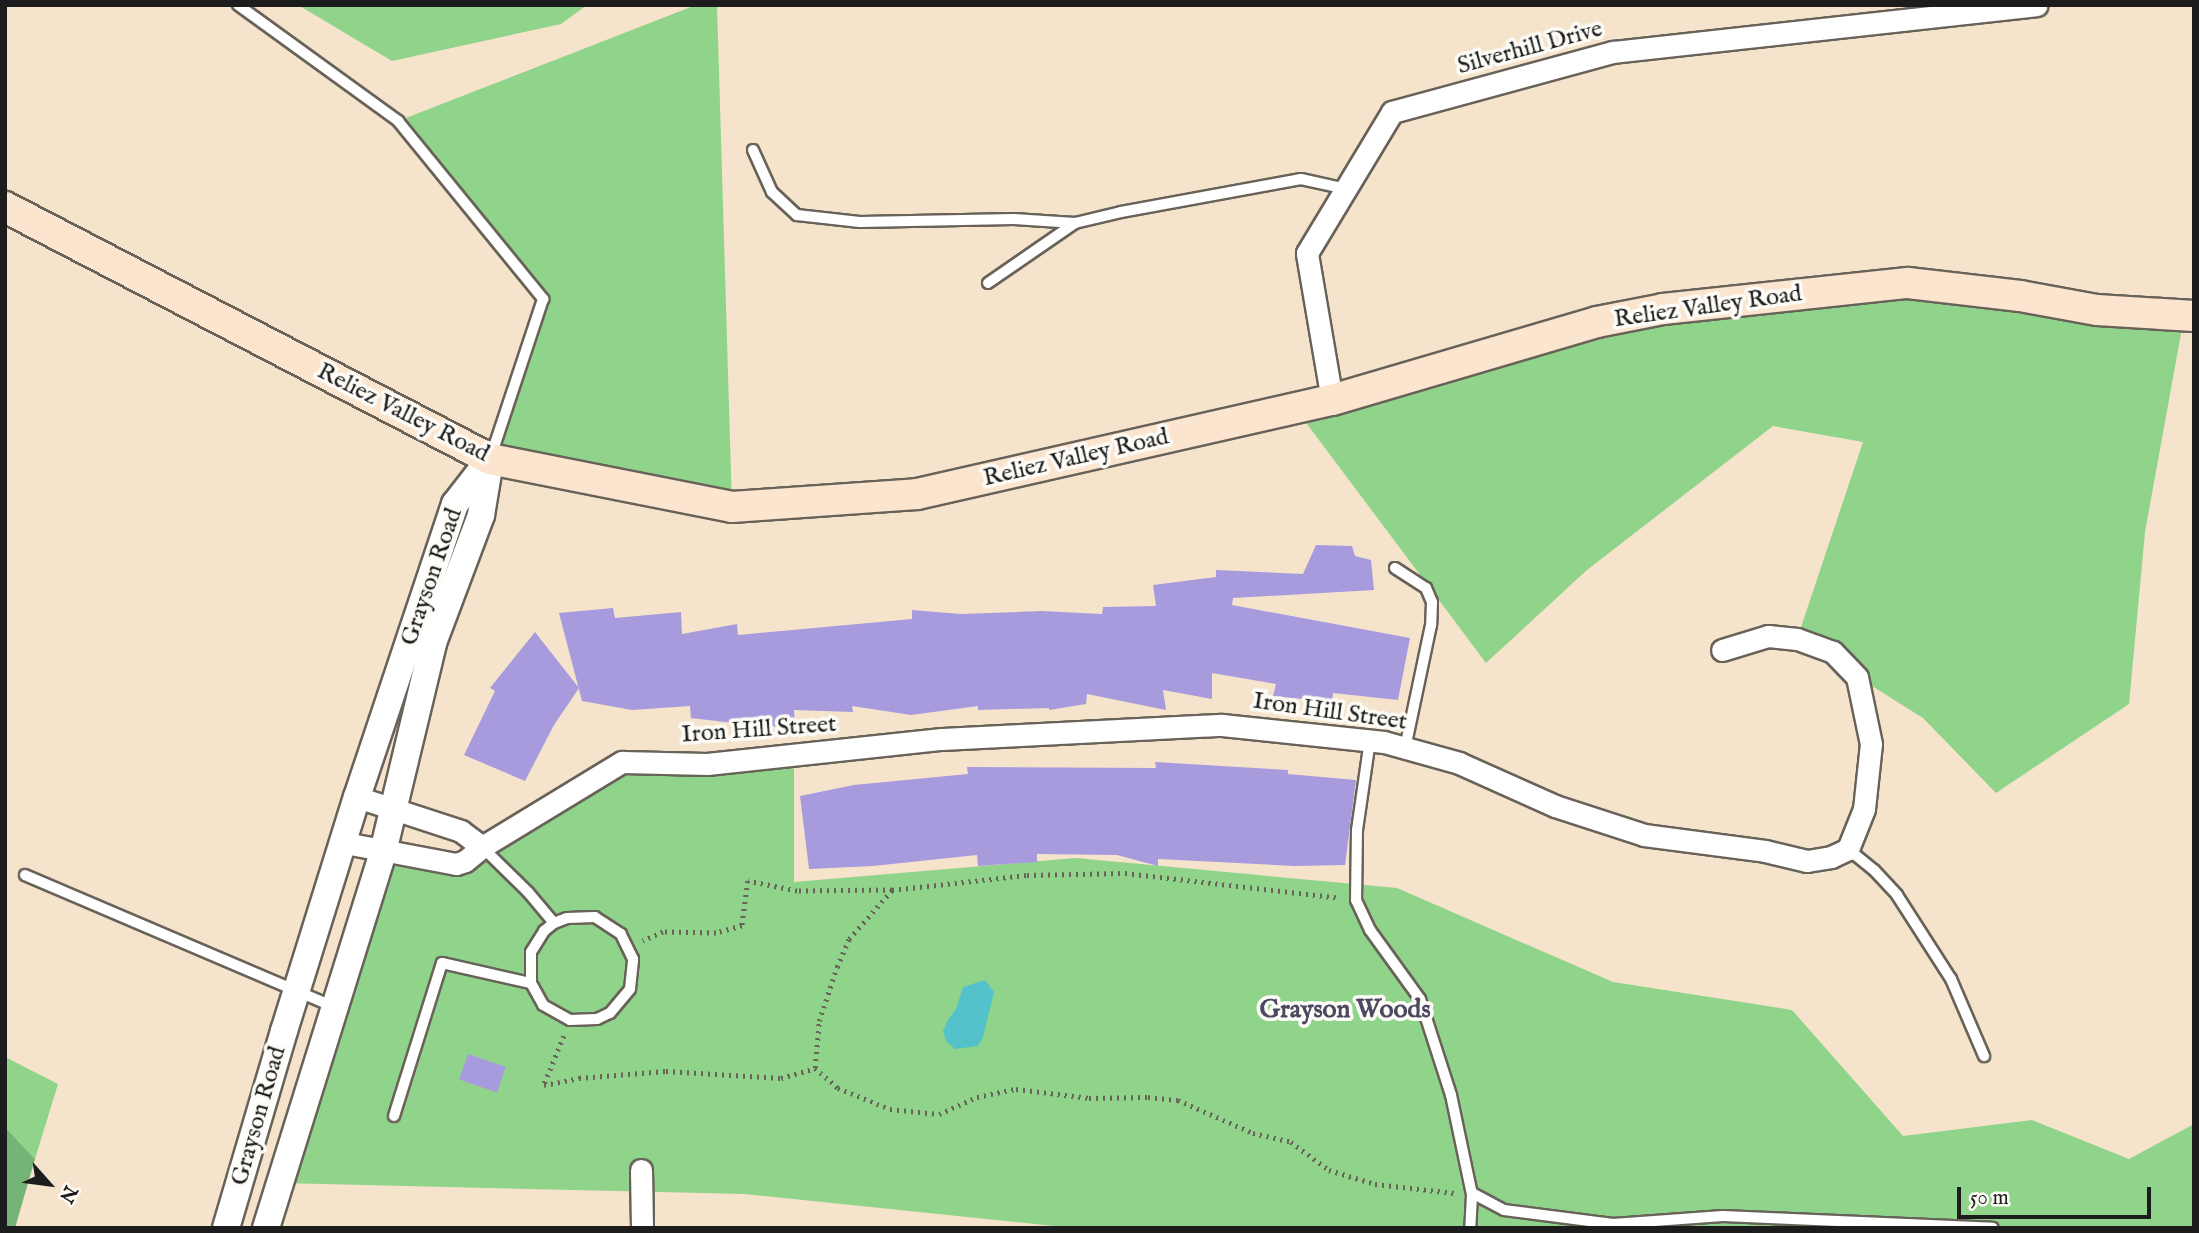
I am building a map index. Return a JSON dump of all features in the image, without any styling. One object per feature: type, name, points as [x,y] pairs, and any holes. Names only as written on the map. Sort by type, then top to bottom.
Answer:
[{"type":"main road","name":"Reliez Valley Road","points":[[5,207],[490,459],[732,507],[917,494],[1332,400],[1597,322],[1650,312],[1908,283],[2020,296],[2097,310],[2194,316]]},
{"type":"street","name":"Silverhill Drive","points":[[1332,400],[1307,253],[1392,112],[1613,52],[2036,5]]},
{"type":"street","name":"Grayson Road","points":[[226,1228],[357,797],[455,504],[490,459]]},
{"type":"street","name":"Grayson Road","points":[[266,1228],[383,852],[432,643],[481,515],[490,459]]},
{"type":"street","points":[[1722,650],[1768,636],[1797,639],[1833,652],[1857,677],[1871,744],[1864,809],[1849,849]]},
{"type":"street","name":"Iron Hill Street","points":[[345,843],[383,852],[456,863],[465,861],[482,847],[622,762],[707,764],[942,739],[1222,725],[1370,740],[1405,748],[1459,763],[1555,806],[1644,835],[1765,851],[1807,861],[1831,857],[1849,849]]},
{"type":"street","points":[[357,797],[461,831],[482,847]]},
{"type":"street","points":[[641,1170],[642,1228]]},
{"type":"lane","points":[[238,5],[398,121],[543,299],[490,459]]},
{"type":"lane","points":[[753,150],[772,192],[797,215],[860,222],[1014,219],[1075,223],[1301,179],[1346,189]]},
{"type":"lane","points":[[988,284],[1075,223]]},
{"type":"lane","points":[[1395,568],[1421,583],[1432,602],[1431,625],[1405,748]]},
{"type":"lane","points":[[1370,740],[1357,830],[1356,900],[1370,930],[1420,999],[1451,1095],[1472,1194],[1470,1228]]},
{"type":"lane","points":[[482,847],[528,891],[554,923]]},
{"type":"lane","points":[[1849,849],[1874,870],[1897,895],[1951,979],[1984,1056]]},
{"type":"lane","points":[[25,875],[334,1007]]},
{"type":"lane","points":[[595,917],[621,934],[629,947],[634,973],[622,1003],[597,1019],[570,1020],[556,1015],[543,1005],[531,984],[531,952],[544,931],[554,923],[567,918],[595,917]]},
{"type":"lane","points":[[394,1116],[442,963],[531,984]]},
{"type":"lane","points":[[1472,1194],[1504,1210],[1613,1224],[1723,1216],[1993,1228]]},
{"type":"path","points":[[629,947],[663,932],[716,933],[742,926],[748,881],[797,891],[892,890],[1027,875],[1125,873],[1356,900]]},
{"type":"path","points":[[814,1068],[818,1021],[849,939],[892,890]]},
{"type":"path","points":[[570,1020],[544,1085],[579,1078],[666,1071],[781,1078],[814,1068]]},
{"type":"path","points":[[814,1068],[838,1088],[862,1101],[914,1112],[939,1114],[977,1097],[1016,1089],[1089,1098],[1148,1097],[1178,1100],[1253,1133],[1291,1142],[1329,1170],[1375,1184],[1472,1194]]},
{"type":"green space","points":[[298,5],[587,5],[561,24],[392,61]]},
{"type":"green space","points":[[696,5],[717,5],[732,507],[490,459],[543,299],[398,121]]},
{"type":"green space","points":[[1908,283],[2184,317],[2145,532],[2129,704],[1996,793],[1923,718],[1797,639],[1863,442],[1773,426],[1587,570],[1486,663],[1295,408],[1597,322]]},
{"type":"green space","points":[[794,756],[794,882],[1076,858],[1397,888],[1613,982],[1792,1010],[1903,1136],[2032,1120],[2129,1159],[2194,1124],[2194,1228],[1073,1228],[744,1194],[281,1183],[382,854],[459,866],[622,762]]},
{"type":"green space","points":[[5,1057],[58,1084],[35,1159],[5,1127]]},
{"type":"green space","points":[[5,1127],[35,1159],[15,1228],[5,1228]]},
{"type":"water","points":[[985,980],[994,992],[983,1037],[978,1046],[955,1049],[946,1041],[943,1031],[956,1009],[963,987]]},
{"type":"building","points":[[1316,545],[1352,546],[1355,556],[1371,560],[1374,590],[1233,598],[1232,605],[1410,638],[1398,700],[1333,693],[1332,702],[1273,696],[1276,684],[1212,673],[1212,699],[1163,690],[1166,710],[1087,694],[1086,704],[1049,710],[978,710],[978,706],[911,715],[852,706],[853,712],[794,710],[795,728],[742,724],[691,718],[690,706],[632,710],[582,701],[559,613],[613,608],[615,618],[681,612],[682,634],[737,624],[738,635],[912,619],[912,610],[961,614],[1042,611],[1102,614],[1103,607],[1156,606],[1153,585],[1216,577],[1216,570],[1303,574]]},
{"type":"building","points":[[535,632],[579,688],[554,725],[525,781],[464,755],[495,691],[490,688]]},
{"type":"building","points":[[1155,762],[1288,770],[1288,774],[1356,780],[1345,865],[1294,866],[1158,859],[1158,866],[1117,855],[1037,854],[1037,862],[978,866],[977,855],[873,866],[809,869],[800,796],[854,785],[968,774],[967,767],[1156,768]]},
{"type":"building","points":[[468,1054],[506,1067],[497,1093],[459,1080]]},
{"type":"district","name":"Grayson Woods","points":[[1345,1010]]}]
